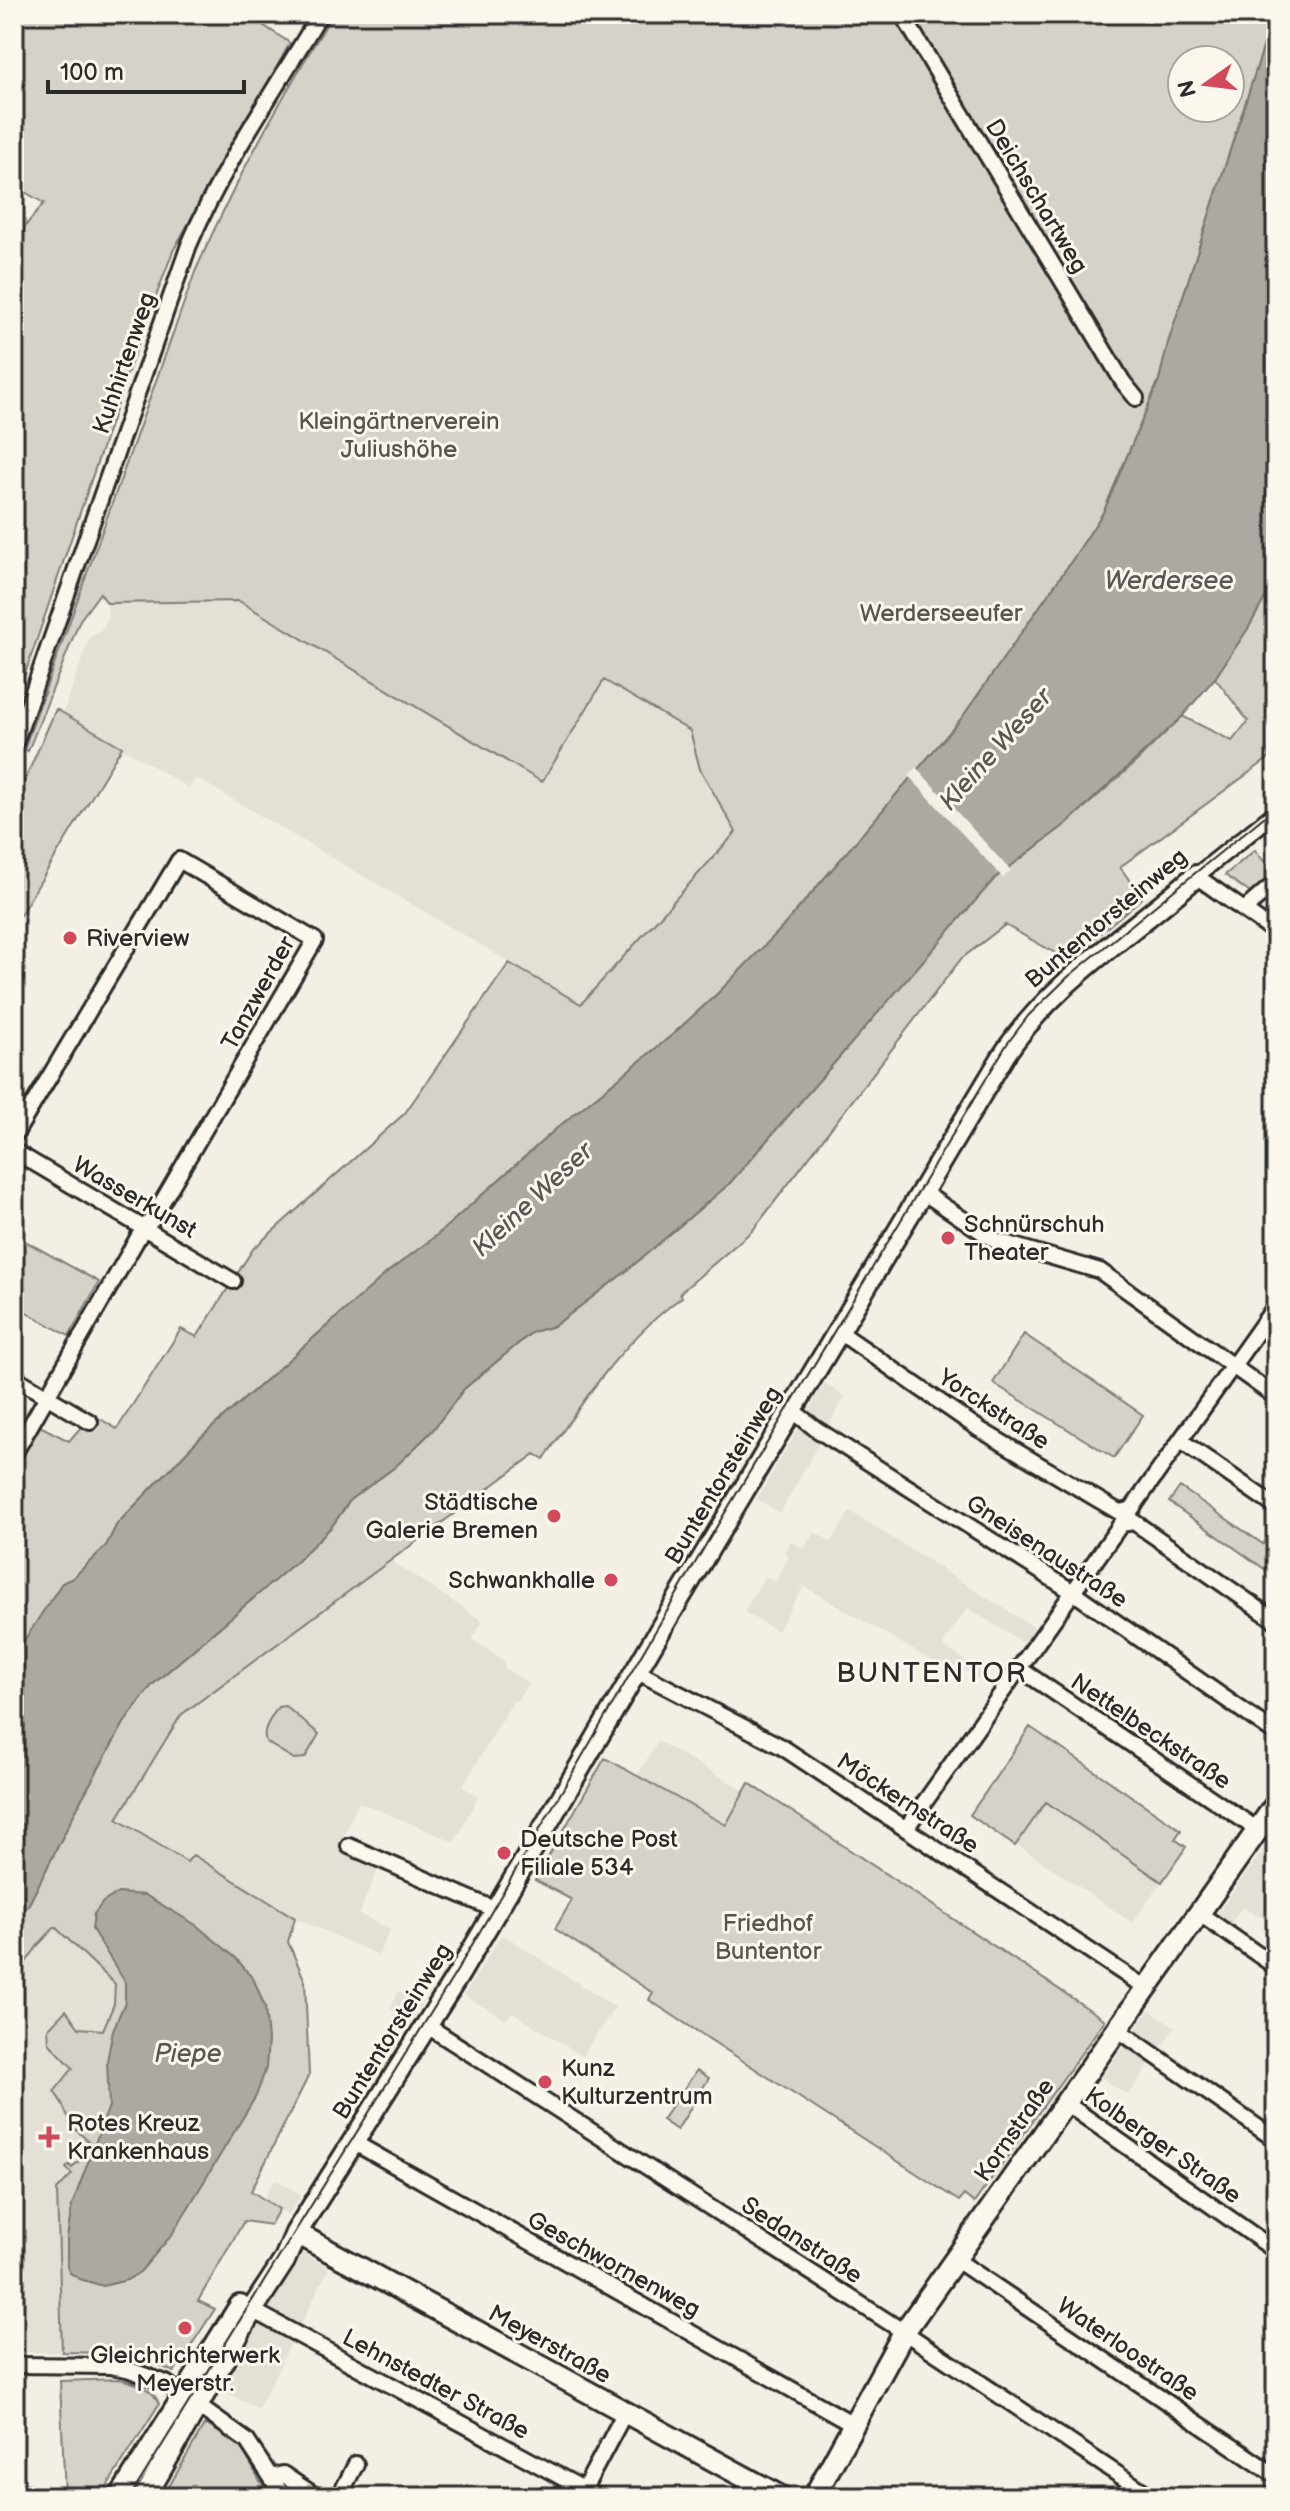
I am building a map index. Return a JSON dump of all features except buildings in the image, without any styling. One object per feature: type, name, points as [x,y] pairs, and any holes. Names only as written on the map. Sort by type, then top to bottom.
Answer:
[{"type":"street","name":"Kuhhirtenweg","points":[[14,746],[189,245],[206,205],[237,150],[320,14]]},
{"type":"street","name":"Deichschartweg","points":[[902,14],[1123,382],[1136,398]]},
{"type":"street","name":"Buntentorsteinweg","points":[[120,2497],[191,2400],[284,2261],[296,2233],[496,1910],[1004,1055],[1032,1017],[1074,975],[1276,812]]},
{"type":"street","name":"Tanzwerder","points":[[14,1136],[179,860],[315,940],[227,1095],[151,1221],[144,1227],[14,1454]]},
{"type":"street","points":[[1196,876],[1276,933]]},
{"type":"street","points":[[1244,910],[1276,882]]},
{"type":"street","name":"Wasserkunst","points":[[14,1151],[233,1281]]},
{"type":"street","points":[[921,1191],[994,1240],[1100,1271],[1276,1397]]},
{"type":"street","points":[[907,1827],[1121,1524],[1132,1516],[1276,1305]]},
{"type":"street","name":"Yorckstraße","points":[[838,1331],[979,1429],[1119,1512],[1132,1516],[1276,1621]]},
{"type":"street","points":[[14,1377],[90,1422]]},
{"type":"street","name":"Gneisenaustraße","points":[[792,1410],[816,1429],[1073,1592],[1276,1734]]},
{"type":"street","points":[[1181,1441],[1276,1507]]},
{"type":"street","name":"Nettelbeckstraße","points":[[1020,1669],[1258,1830]]},
{"type":"street","name":"Möckernstraße","points":[[636,1671],[782,1747],[1146,1988]]},
{"type":"street","name":"Kornstraße","points":[[814,2497],[904,2332],[1276,1804]]},
{"type":"street","points":[[349,1846],[496,1910]]},
{"type":"street","points":[[1200,1914],[1276,1967]]},
{"type":"street","name":"Sedanstraße","points":[[426,2025],[904,2332],[1152,2497]]},
{"type":"street","points":[[1117,2029],[1276,2140]]},
{"type":"street","name":"Kolberger Straße","points":[[1064,2102],[1276,2251]]},
{"type":"street","name":"Geschwornenweg","points":[[353,2142],[853,2424]]},
{"type":"street","name":"Buntentorsteinweg","points":[[145,2497],[191,2400],[274,2253],[296,2233]]},
{"type":"street","name":"Meyerstraße","points":[[296,2233],[781,2497]]},
{"type":"street","name":"Waterloostraße","points":[[955,2259],[1276,2476]]},
{"type":"street","name":"Lehnstedter Straße","points":[[252,2310],[598,2497]]},
{"type":"street","points":[[14,2365],[110,2366],[148,2376],[191,2400],[247,2441],[284,2497]]},
{"type":"street","points":[[584,2489],[624,2414]]},
{"type":"street","points":[[339,2497],[356,2464]]},
{"type":"street","points":[[271,2477],[283,2474],[317,2497]]},
{"type":"street","points":[[14,2493],[36,2497]]},
{"type":"shaded area","points":[[239,601],[542,782],[604,680],[690,731],[700,769],[736,832],[581,1004],[196,778],[189,788],[63,712],[90,637],[101,631],[108,616],[107,603]]},
{"type":"shaded area","points":[[825,1383],[845,1397],[780,1513],[757,1499]]},
{"type":"shaded area","points":[[850,1511],[1035,1628],[1024,1643],[968,1608],[942,1645],[997,1682],[992,1688],[961,1668],[956,1675],[804,1586],[777,1631],[744,1612],[765,1576],[775,1582],[789,1557],[784,1553],[791,1541],[804,1549],[814,1532],[831,1542]]},
{"type":"shaded area","points":[[391,1561],[483,1621],[472,1639],[503,1660],[506,1669],[528,1683],[517,1701],[514,1700],[464,1784],[463,1787],[478,1797],[455,1842],[359,1802],[339,1847],[379,1867],[359,1914],[390,1929],[378,1955],[295,1918],[193,1855],[187,1862],[116,1819],[181,1715]]},
{"type":"shaded area","points":[[658,1741],[745,1791],[726,1826],[637,1776]]},
{"type":"shaded area","points":[[1045,1802],[1162,1882],[1132,1923],[1016,1844]]},
{"type":"shaded area","points":[[1276,1832],[1276,1901],[1264,1919],[1242,1907],[1230,1925],[1216,1915]]},
{"type":"shaded area","name":"Rotes Kreuz Krankenhaus","points":[[55,1927],[115,1984],[114,2004],[103,2030],[79,2028],[49,2043],[73,2068],[63,2101],[71,2120],[69,2123],[89,2142],[80,2160],[72,2168],[66,2168],[73,2174],[57,2191],[62,2352],[14,2352],[14,1979]]},
{"type":"shaded area","points":[[502,1934],[615,2007],[582,2056],[512,2012],[506,2020],[464,1995]]},
{"type":"shaded area","points":[[399,1991],[421,2004],[409,2023],[390,2009]]},
{"type":"shaded area","points":[[1149,2010],[1175,2027],[1128,2095],[1101,2078]]},
{"type":"shaded area","points":[[275,2179],[301,2195],[288,2215],[263,2199]]},
{"type":"shaded area","points":[[303,2253],[329,2268],[258,2409],[218,2388]]},
{"type":"green space","points":[[14,14],[252,14],[290,43],[173,251],[129,369],[23,680],[14,677],[14,245],[44,203],[14,186]]},
{"type":"green space","points":[[333,14],[895,14],[1113,376],[908,14],[1274,14],[1246,101],[1246,44],[1166,44],[1166,124],[1239,124],[1159,380],[1104,511],[961,719],[780,930],[717,994],[671,1036],[557,1128],[436,1236],[388,1272],[199,1439],[117,1524],[106,1546],[73,1578],[62,1583],[14,1657],[14,1472],[40,1426],[69,1441],[92,1414],[117,1429],[181,1329],[197,1337],[253,1249],[405,1113],[509,963],[581,1004],[736,832],[700,769],[690,731],[604,680],[542,782],[239,601],[107,603],[100,593],[80,620],[28,751],[24,749],[195,272],[242,173]]},
{"type":"green space","points":[[1276,578],[1276,753],[1120,867],[1142,898],[1068,960],[1005,925],[961,959],[753,1230],[680,1293],[682,1297],[623,1351],[590,1392],[544,1459],[535,1454],[181,1715],[117,1819],[187,1862],[193,1855],[295,1918],[288,1942],[305,1981],[309,2075],[251,2191],[279,2209],[270,2225],[244,2221],[198,2301],[215,2309],[174,2372],[132,2357],[62,2352],[57,2190],[72,2174],[66,2168],[69,2165],[72,2168],[80,2160],[77,2156],[89,2142],[69,2123],[71,2120],[54,2092],[73,2068],[49,2043],[48,2029],[66,2010],[79,2028],[103,2030],[114,2004],[115,1984],[55,1927],[14,1979],[14,1926],[30,1902],[124,1723],[152,1685],[297,1561],[332,1526],[351,1499],[395,1467],[432,1431],[464,1389],[532,1332],[554,1326],[624,1273],[729,1184],[995,878],[1066,824],[1182,716],[1232,741],[1248,721],[1215,678],[1249,627]]},
{"type":"green space","points":[[56,709],[122,747],[14,925],[14,801]]},
{"type":"green space","points":[[1255,850],[1275,875],[1253,895],[1225,875]]},
{"type":"green space","points":[[14,1235],[99,1282],[69,1336],[14,1305]]},
{"type":"green space","points":[[1024,1334],[1143,1415],[1114,1458],[993,1383]]},
{"type":"green space","points":[[1180,1487],[1263,1544],[1276,1525],[1276,1577],[1169,1502]]},
{"type":"green space","points":[[285,1706],[319,1734],[305,1758],[294,1759],[266,1742],[268,1724],[278,1707]]},
{"type":"green space","points":[[1030,1727],[1181,1830],[1175,1839],[1186,1847],[1162,1882],[1046,1802],[1015,1846],[970,1815]]},
{"type":"green space","name":"Friedhof Buntentor","points":[[605,1758],[726,1825],[749,1783],[1105,2020],[974,2203],[964,2195],[959,2201],[649,2000],[653,1993],[555,1929],[572,1900],[535,1880]]},
{"type":"green space","points":[[697,2070],[709,2078],[677,2130],[662,2120]]},
{"type":"green space","points":[[120,2379],[148,2390],[159,2404],[100,2497],[65,2497],[60,2381]]},
{"type":"green space","points":[[205,2424],[240,2445],[269,2497],[163,2497]]},
{"type":"water","points":[[1274,14],[1276,578],[1249,627],[1215,678],[1180,719],[1066,824],[995,878],[729,1184],[624,1273],[554,1326],[532,1332],[464,1389],[432,1431],[395,1467],[351,1499],[332,1526],[297,1561],[152,1685],[124,1723],[30,1902],[14,1926],[14,1657],[62,1583],[73,1578],[106,1546],[117,1524],[199,1439],[388,1272],[436,1236],[557,1128],[671,1036],[717,994],[780,930],[961,719],[1104,511],[1159,380],[1239,124],[1246,124],[1246,101]]},
{"type":"water","name":"Piepe","points":[[118,1893],[145,1895],[196,1925],[236,1958],[254,1980],[265,2007],[268,2040],[266,2068],[256,2096],[171,2236],[140,2272],[127,2280],[103,2286],[70,2273],[67,2267],[67,2238],[72,2205],[109,2106],[107,2061],[113,2030],[125,2002],[125,1982],[92,1929],[94,1914],[103,1902]]},
{"type":"pier","points":[[916,767],[1011,871],[1003,878],[909,776]]},
{"type":"tram line","points":[[130,2497],[455,1974],[708,1541],[1007,1044],[1028,1016],[1069,976],[1276,807]]},
{"type":"place","name":"Riverview","points":[[70,938]]},
{"type":"place","name":"Schnürschuh Theater","points":[[948,1238]]},
{"type":"place","name":"Städtische Galerie Bremen","points":[[554,1516]]},
{"type":"place","name":"Schwankhalle","points":[[611,1580]]},
{"type":"place","name":"Deutsche Post Filiale 534","points":[[504,1853]]},
{"type":"place","name":"Kunz Kulturzentrum","points":[[545,2082]]},
{"type":"place","name":"Rotes Kreuz Krankenhaus","points":[[49,2137]]},
{"type":"place","name":"Gleichrichterwerk Meyerstr.","points":[[185,2328]]},
{"type":"district","name":"BUNTENTOR","points":[[932,1672]]},
{"type":"park label","name":"Kleingärtnerverein Juliushöhe","points":[[399,435]]},
{"type":"park label","name":"Werderseeufer","points":[[941,613]]},
{"type":"water label","name":"Werdersee","points":[[1169,580]]},
{"type":"water label","name":"Kleine Weser","points":[[995,749]]},
{"type":"water label","name":"Kleine Weser","points":[[532,1199]]}]
